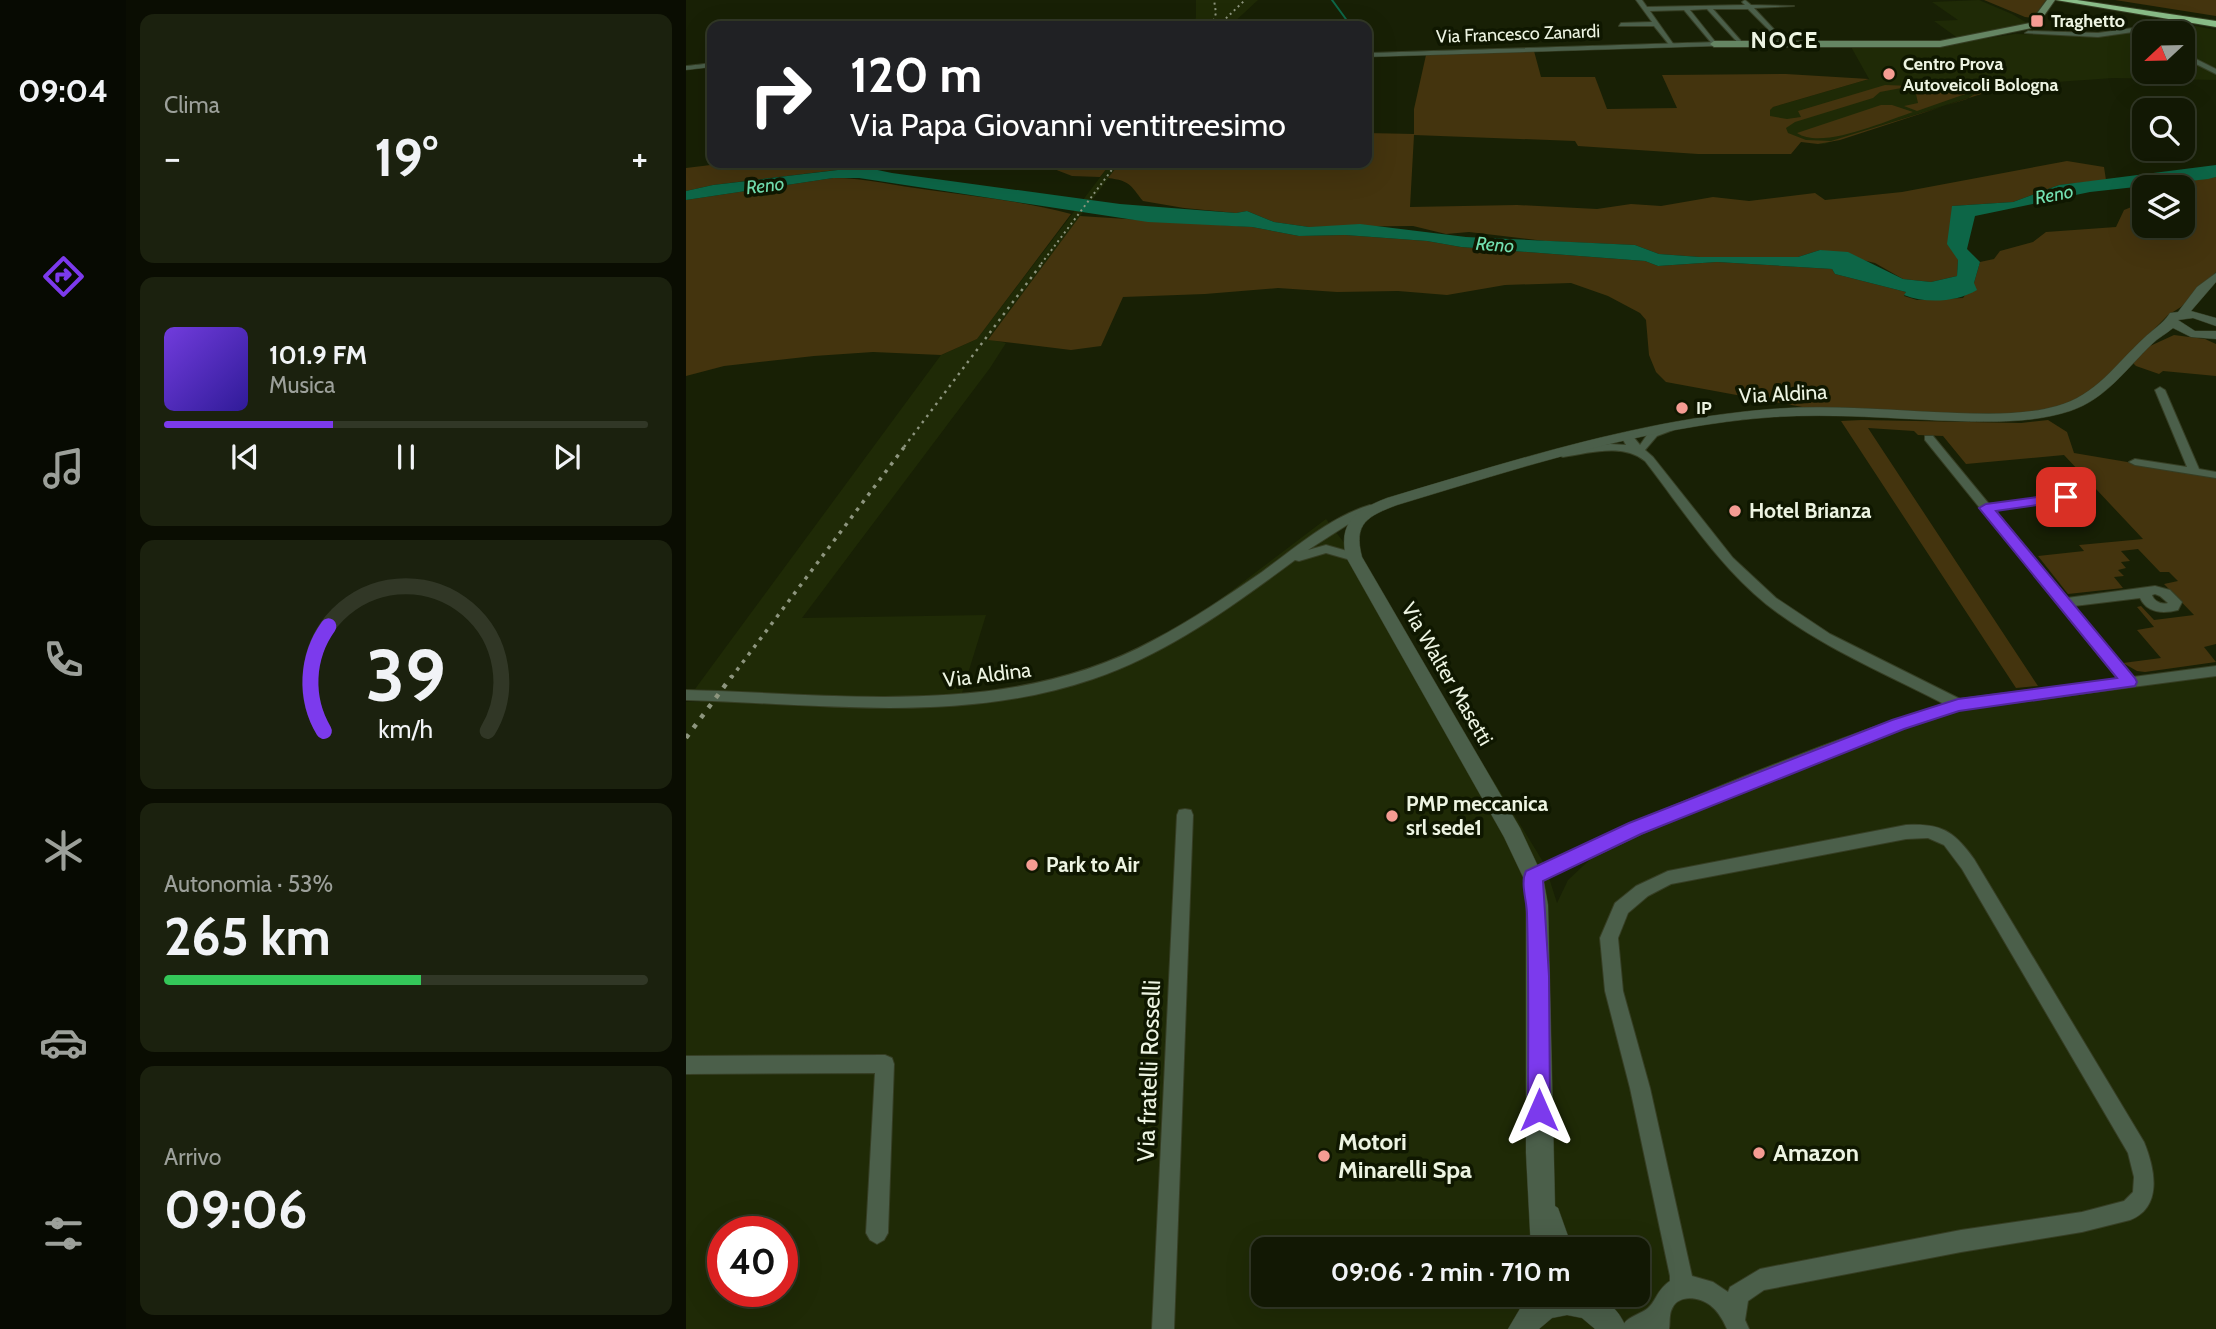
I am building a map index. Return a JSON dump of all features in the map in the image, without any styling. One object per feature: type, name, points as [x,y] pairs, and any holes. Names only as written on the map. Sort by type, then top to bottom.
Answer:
[{"type":"highway","points":[[2060,0],[2216,21]]},
{"type":"highway","points":[[2073,0],[2216,21]]},
{"type":"highway","points":[[2090,0],[2216,21]]},
{"type":"highway","points":[[2103,0],[2216,21]]},
{"type":"main road","points":[[2026,30],[2051,0]]},
{"type":"main road","name":"Via Francesco Zanardi","points":[[1713,42],[1934,44],[2026,30]]},
{"type":"street","points":[[1639,0],[1671,45]]},
{"type":"street","points":[[1743,0],[1783,42]]},
{"type":"street","points":[[1785,0],[1800,14]]},
{"type":"street","points":[[1646,9],[1791,6]]},
{"type":"street","points":[[1685,8],[1713,42]]},
{"type":"street","points":[[1709,8],[1738,41]]},
{"type":"street","name":"Via Francesco Zanardi","points":[[1621,25],[1657,24]]},
{"type":"street","points":[[2026,30],[2045,34],[2098,35],[2132,30]]},
{"type":"street","name":"Via Francesco Zanardi","points":[[1372,55],[1713,42]]},
{"type":"street","points":[[2195,61],[2216,72]]},
{"type":"street","points":[[686,68],[707,66]]},
{"type":"street","name":"Via Aldina","points":[[686,695],[968,702],[1060,686],[1142,653],[1345,521],[1384,504],[1559,455],[1639,448],[1669,428],[1776,413],[1856,412],[1994,418],[2040,414],[2069,407],[2093,395],[2143,345],[2170,325],[2216,276]]},
{"type":"street","points":[[2192,301],[2197,310],[2211,320]]},
{"type":"street","points":[[2211,320],[2177,317],[2177,327],[2216,341]]},
{"type":"street","name":"Via Aldina","points":[[2143,345],[2160,336],[2216,335]]},
{"type":"street","points":[[2160,390],[2195,472]]},
{"type":"street","points":[[1929,438],[2129,682]]},
{"type":"street","points":[[1639,448],[1729,561],[1771,601],[1825,637],[1958,705]]},
{"type":"street","points":[[2135,462],[2216,475]]},
{"type":"street","points":[[1986,508],[2066,497]]},
{"type":"street","points":[[1352,549],[1357,521],[1384,504]]},
{"type":"street","name":"Via Aldina","points":[[1264,576],[1311,552],[1352,549]]},
{"type":"street","name":"Via Walter Masetti","points":[[1352,549],[1506,822],[1533,877]]},
{"type":"street","points":[[2063,603],[2144,593]]},
{"type":"street","points":[[1544,1237],[1538,941],[1533,877],[1635,828],[1898,724],[1958,705],[2216,671]]},
{"type":"street","name":"Via fratelli Rosselli","points":[[1163,1329],[1185,815]]},
{"type":"street","points":[[1681,1288],[1681,1276],[1640,1088],[1614,991],[1609,938],[1621,908],[1642,891],[1668,878],[1906,832],[1934,831],[1945,835],[1968,864],[2137,1149],[2144,1177],[2143,1197],[2130,1210],[2082,1222],[1961,1241],[1760,1280],[1738,1295],[1737,1323]]},
{"type":"street","points":[[686,1065],[885,1064],[877,1233]]},
{"type":"street","points":[[1542,1187],[1556,1237]]},
{"type":"street","points":[[1530,1314],[1558,1300],[1570,1300],[1608,1319],[1658,1322],[1667,1297],[1681,1288],[1706,1289],[1717,1295],[1737,1323]]},
{"type":"shaded area","points":[[1196,0],[1258,0],[1235,21],[1193,21],[1196,18]]},
{"type":"shaded area","points":[[1979,0],[2027,23],[1959,39],[1934,21],[1958,20],[1932,2]]},
{"type":"shaded area","points":[[1984,0],[2046,0],[2033,18]]},
{"type":"shaded area","points":[[2115,0],[2216,0],[2216,16]]},
{"type":"shaded area","points":[[2195,26],[2216,30],[2216,80],[2195,80]]},
{"type":"shaded area","points":[[2132,32],[2132,78],[2029,84],[2021,81],[1824,144],[1787,138],[1770,120],[1769,110],[1773,107],[1869,79],[1850,45],[1943,45],[2015,34],[2109,36]]},
{"type":"shaded area","points":[[1534,51],[1541,77],[1595,77],[1607,109],[1677,108],[1662,75],[1786,74],[1869,79],[1770,110],[1770,116],[1787,119],[1801,117],[1798,111],[1885,85],[1912,86],[1880,92],[1873,98],[1795,122],[1786,128],[1788,133],[1806,140],[1831,141],[1944,106],[1840,140],[1818,144],[1801,142],[1791,154],[1698,154],[1578,146],[1575,141],[1414,135],[1410,207],[1517,205],[1597,209],[1631,204],[1661,206],[1713,197],[1749,201],[1815,193],[1825,200],[1902,192],[2067,161],[2104,167],[2106,180],[2059,185],[2013,202],[1952,206],[1958,260],[1957,276],[1931,282],[1903,279],[1875,263],[1820,250],[1798,257],[1700,257],[1659,254],[1635,245],[1545,241],[1469,232],[1446,234],[1413,226],[1309,227],[1274,222],[1247,211],[1236,213],[1184,208],[1143,201],[1129,185],[1108,178],[1116,168],[1372,168],[1372,133],[1414,134],[1414,109],[1426,55]]},
{"type":"shaded area","points":[[1929,79],[2021,81],[1968,98],[1978,92],[1966,83],[1942,80],[1919,84]]},
{"type":"shaded area","points":[[1948,84],[1963,85],[1971,92],[1917,111],[1904,106],[1918,103],[1916,94]]},
{"type":"shaded area","points":[[1881,105],[1892,105],[1913,112],[1837,136],[1808,137],[1797,133]]},
{"type":"shaded area","points":[[707,165],[707,168],[853,168],[713,185],[686,191],[686,168]]},
{"type":"shaded area","points":[[1032,168],[1107,168],[1100,177],[1072,176],[1054,169]]},
{"type":"shaded area","points":[[1107,168],[1116,168],[988,339],[1006,343],[990,368],[802,618],[986,615],[962,693],[997,695],[1072,678],[1185,626],[1326,519],[1364,569],[1545,865],[1557,903],[1568,880],[1597,853],[1674,810],[1973,703],[2216,673],[2216,1329],[686,1329],[686,702],[700,702],[708,690],[695,689],[941,355],[977,339]]},
{"type":"shaded area","points":[[2216,177],[2216,272],[2181,307],[2168,315],[2077,408],[1986,418],[1851,416],[1666,382],[1656,372],[1649,355],[1646,320],[1640,313],[1608,296],[1571,283],[1505,285],[1447,295],[1278,288],[1123,297],[1101,346],[1071,350],[988,340],[1080,216],[1252,227],[1299,236],[1345,235],[1427,241],[1461,247],[1645,261],[1658,266],[1717,262],[1832,269],[1835,274],[1906,292],[1904,296],[1917,300],[1963,298],[1974,283],[1980,262],[1994,259],[2000,251],[2033,242],[2046,232],[2116,227],[2124,210],[2132,207],[2132,238],[2195,238],[2195,179]]},
{"type":"shaded area","points":[[833,178],[1000,200],[1071,214],[977,339],[941,355],[873,352],[814,356],[724,366],[686,376],[686,200]]},
{"type":"shaded area","points":[[2174,335],[2205,339],[2216,344],[2216,376],[2163,371],[2159,374],[2133,363],[2150,346]]},
{"type":"shaded area","points":[[2048,420],[2067,432],[2074,453],[2216,477],[2216,644],[2204,647],[2216,662],[2145,672],[2137,671],[2123,663],[2161,658],[2137,630],[2154,627],[2137,607],[2141,606],[2154,620],[2194,615],[2164,584],[2178,581],[2169,572],[2160,572],[2138,549],[2121,551],[2130,561],[2121,562],[2126,568],[2118,570],[2124,576],[2114,577],[2123,588],[2068,594],[2038,556],[2084,551],[2079,545],[2143,539],[2064,455],[1966,464],[1943,436],[1868,428],[2038,686],[2016,688],[1841,421],[2021,423]]},
{"type":"water","points":[[2216,165],[2216,177],[2195,180],[2195,175],[2138,175]]},
{"type":"water","name":"Reno","points":[[868,168],[1120,204],[1236,213],[1247,211],[1274,222],[1309,227],[1360,224],[1466,237],[1635,245],[1659,254],[1700,257],[1798,257],[1820,250],[1848,252],[1903,279],[1931,282],[1957,276],[1958,260],[1947,244],[1952,206],[2013,202],[2059,185],[2132,176],[2132,187],[2090,192],[1975,216],[1967,249],[1980,262],[1974,283],[1977,290],[1960,297],[1941,300],[1913,298],[1904,295],[1906,292],[1835,274],[1832,269],[1717,262],[1658,266],[1645,261],[1461,247],[1427,241],[1345,235],[1299,236],[1252,227],[1148,222],[859,178],[833,178],[686,200],[686,191],[713,185]]},
{"type":"waterway","points":[[1332,0],[1347,21]]},
{"type":"railway","points":[[1214,0],[1216,13],[1214,21]]},
{"type":"railway","points":[[1223,21],[1245,0]]},
{"type":"railway","points":[[1041,264],[1113,168]]},
{"type":"railway","points":[[904,447],[1043,262]]},
{"type":"railway","points":[[731,678],[905,446]]},
{"type":"railway","points":[[686,738],[732,676]]},
{"type":"place","name":"Traghetto","points":[[2037,21]]},
{"type":"place","name":"Centro Prova Autoveicoli Bologna","points":[[1889,74]]},
{"type":"place","name":"IP","points":[[1682,408]]},
{"type":"place","name":"Hotel Brianza","points":[[1735,511]]},
{"type":"place","name":"PMP meccanica srl sede1","points":[[1392,816]]},
{"type":"place","name":"Park to Air","points":[[1032,865]]},
{"type":"place","name":"Amazon","points":[[1759,1153]]},
{"type":"place","name":"Motori Minarelli Spa","points":[[1324,1156]]},
{"type":"district","name":"NOCE","points":[[1785,40]]},
{"type":"route","points":[[1539,1110],[1539,976],[1537,905],[1533,877],[1635,828],[1898,724],[1958,705],[2008,696],[2129,682],[1986,508],[2066,497]]}]
